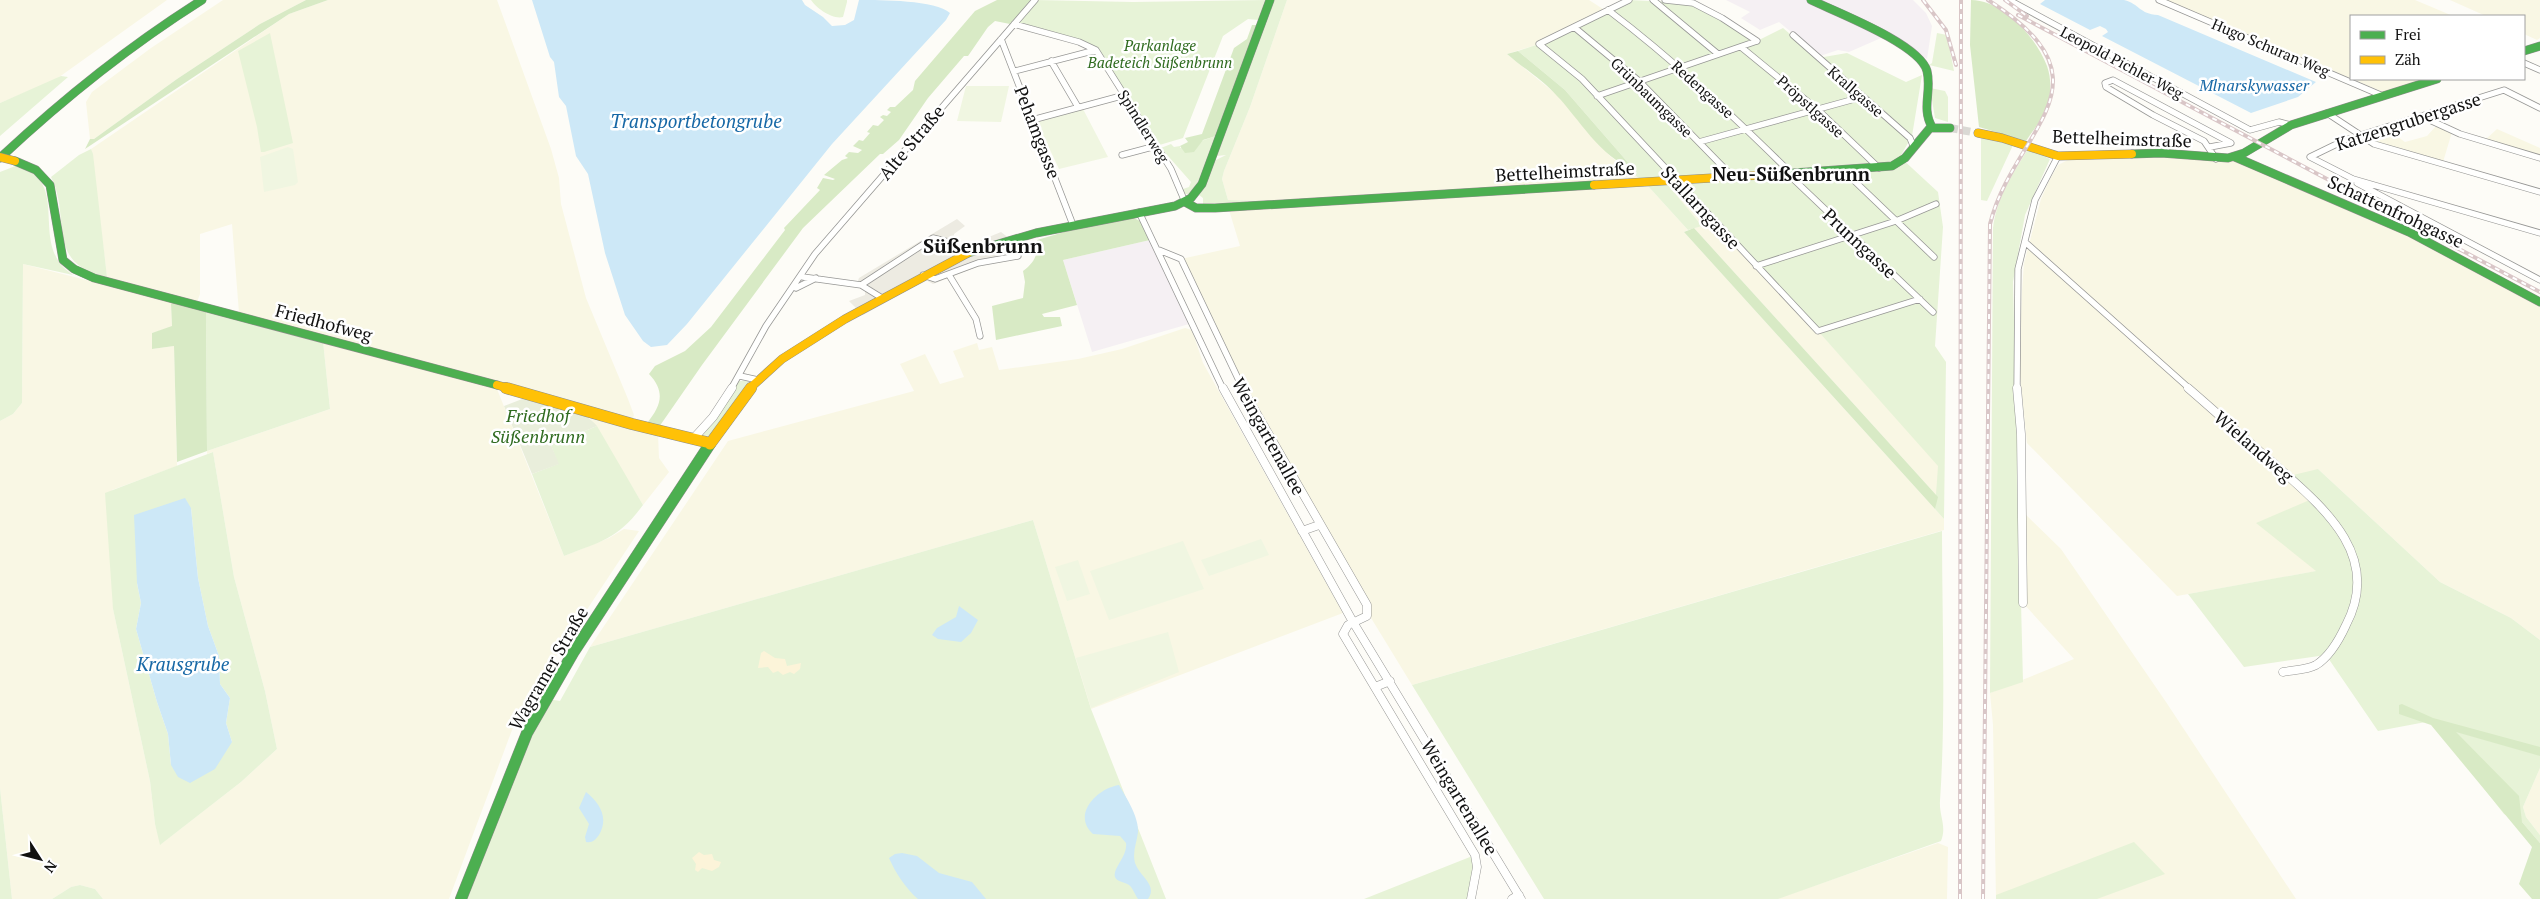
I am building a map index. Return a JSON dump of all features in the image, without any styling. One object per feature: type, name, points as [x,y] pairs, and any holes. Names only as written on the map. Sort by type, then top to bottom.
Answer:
[{"type":"main road","points":[[0,146],[80,76],[190,0]]},
{"type":"main road","points":[[0,157],[91,77],[163,25],[202,0]]},
{"type":"main road","points":[[1185,202],[1196,194],[1202,184],[1270,0]]},
{"type":"main road","points":[[1811,0],[1902,46],[1928,63],[1927,121],[1932,127],[1950,128]]},
{"type":"main road","points":[[2525,51],[2540,46]]},
{"type":"main road","name":"Bettelheimstraße","points":[[1978,133],[2002,138],[2058,156],[2161,153],[2216,158],[2235,157],[2291,125],[2434,80]]},
{"type":"main road","name":"Bettelheimstraße","points":[[1185,202],[1196,208],[1215,208],[1879,168],[1901,162],[1932,127]]},
{"type":"main road","name":"Friedhofweg","points":[[0,157],[32,167],[44,176],[50,185],[63,260],[74,269],[94,278],[460,374],[693,440],[710,443]]},
{"type":"main road","name":"Schattenfrohgasse","points":[[2235,157],[2409,232],[2540,302]]},
{"type":"main road","name":"Wagramer Straße","points":[[461,899],[527,733],[572,652],[737,403],[758,380],[808,341],[923,275],[962,255],[1005,240],[1175,206],[1185,202]]},
{"type":"street","name":"Alte Straße","points":[[693,440],[740,376],[760,336],[803,277],[816,254],[1035,0]]},
{"type":"street","points":[[1574,27],[1629,0]]},
{"type":"street","points":[[1653,0],[1718,54]]},
{"type":"street","points":[[1598,96],[1757,41],[1696,1],[1665,0]]},
{"type":"street","name":"Leopold Pichler Weg","points":[[2009,0],[2250,130],[2279,121],[2291,125]]},
{"type":"street","name":"Hugo Schuran Weg","points":[[2159,0],[2383,96]]},
{"type":"street","name":"Redengasse","points":[[1608,10],[1679,67],[1747,129],[1790,174]]},
{"type":"street","points":[[1014,24],[1079,42],[1096,50]]},
{"type":"street","name":"Stallarngasse","points":[[1574,27],[1539,44],[1598,96],[1818,331],[1920,299]]},
{"type":"street","name":"Grünbaumgasse","points":[[1574,27],[1639,81],[1727,171]]},
{"type":"street","name":"Krallgasse","points":[[1793,36],[1910,138],[1914,148]]},
{"type":"street","name":"Pehamgasse","points":[[1001,39],[1015,71],[1073,225]]},
{"type":"street","name":"Pröpstlgasse","points":[[1741,47],[1818,110],[1879,168]]},
{"type":"street","points":[[1015,71],[1096,50]]},
{"type":"street","name":"Spindlerweg","points":[[1096,50],[1171,168],[1185,202]]},
{"type":"street","points":[[1051,61],[1078,107]]},
{"type":"street","points":[[2525,62],[2540,70]]},
{"type":"street","points":[[2210,147],[2231,143],[2113,80],[2105,83],[2106,87],[2127,100],[2200,138],[2210,147],[2216,158]]},
{"type":"street","name":"Katzengrubergasse","points":[[2353,179],[2310,157],[2360,136],[2504,90],[2540,108]]},
{"type":"street","points":[[1032,120],[1124,95]]},
{"type":"street","points":[[1699,142],[1862,97]]},
{"type":"street","points":[[2327,113],[2374,144],[2540,192]]},
{"type":"street","points":[[2421,116],[2460,134],[2540,158]]},
{"type":"street","points":[[1122,155],[1156,146]]},
{"type":"street","points":[[2023,602],[2021,434],[2016,374],[2018,268],[2036,200],[2058,156]]},
{"type":"street","points":[[1844,171],[1934,257]]},
{"type":"street","name":"Prunngasse","points":[[1790,174],[1933,312]]},
{"type":"street","points":[[2353,179],[2540,233]]},
{"type":"street","points":[[2353,179],[2540,280]]},
{"type":"street","points":[[1756,266],[1896,221],[1936,204]]},
{"type":"street","name":"Weingartenallee","points":[[1139,212],[1159,250],[1235,413],[1353,622],[1390,681],[1517,898]]},
{"type":"street","points":[[861,285],[934,238],[945,241],[962,255]]},
{"type":"street","name":"Wielandweg","points":[[2025,242],[2313,499],[2340,530],[2354,558],[2359,588],[2352,617],[2318,664],[2283,672]]},
{"type":"street","name":"Weingartenallee","points":[[1159,250],[1181,258],[1238,381],[1319,525],[1367,604],[1367,616],[1346,627],[1343,634],[1475,855],[1478,870],[1471,888],[1471,899]]},
{"type":"street","points":[[923,275],[935,279],[978,263],[1018,256]]},
{"type":"street","points":[[949,275],[976,319],[980,336]]},
{"type":"street","points":[[803,277],[861,285],[882,298]]},
{"type":"street","points":[[794,288],[816,278]]},
{"type":"street","points":[[740,376],[758,380]]},
{"type":"street","points":[[1302,532],[1319,525]]},
{"type":"street","points":[[1375,687],[1390,681]]},
{"type":"shaded area","points":[[0,0],[167,0],[55,80],[0,103]]},
{"type":"shaded area","points":[[223,0],[306,0],[260,24],[177,79],[94,139],[90,139],[86,102],[92,92],[151,48]]},
{"type":"shaded area","points":[[328,0],[497,0],[551,149],[559,178],[561,204],[586,298],[628,399],[634,415],[633,418],[585,407],[467,373],[239,313],[232,224],[200,234],[200,294],[197,302],[107,277],[91,149],[289,14]]},
{"type":"shaded area","points":[[1287,0],[1589,0],[1606,11],[1539,44],[1507,54],[1556,94],[1610,156],[1640,179],[1266,201],[1228,200],[1222,179],[1224,171],[1250,107]]},
{"type":"shaded area","points":[[1726,0],[1913,0],[1926,13],[1932,26],[1927,59],[1911,46],[1888,35],[1849,52],[1838,50],[1820,56],[1779,22],[1760,30],[1741,18],[1750,12]]},
{"type":"shaded area","points":[[2164,0],[2415,0],[2451,15],[2350,15],[2350,79]]},
{"type":"shaded area","points":[[2450,0],[2540,0],[2540,38],[2537,40],[2525,34],[2525,15],[2484,15]]},
{"type":"shaded area","points":[[2354,80],[2420,80],[2383,92]]},
{"type":"shaded area","points":[[2437,125],[2452,132],[2443,162],[2394,149],[2367,138],[2367,136],[2387,129],[2405,142],[2427,136]]},
{"type":"shaded area","points":[[2497,129],[2540,148],[2540,156],[2485,140]]},
{"type":"shaded area","points":[[2157,154],[2227,159],[2242,163],[2395,229],[2540,305],[2540,640],[2511,618],[2440,582],[2318,469],[2313,499],[2317,571],[2177,596],[2027,443],[2019,367],[2024,263],[2041,199],[2049,181],[2058,165],[2070,159]]},
{"type":"shaded area","points":[[1666,184],[1679,186],[1818,331],[1907,429],[1939,466],[1938,497],[1694,228],[1702,226]]},
{"type":"shaded area","points":[[1648,186],[1688,230],[1684,232],[1944,519],[1944,530],[1412,685],[1368,613],[1238,381],[1181,259],[1240,246],[1229,210]]},
{"type":"shaded area","points":[[957,219],[965,226],[954,234],[954,240],[959,247],[962,248],[1001,232],[1019,246],[1022,256],[985,264],[933,284],[926,280],[863,315],[849,301],[865,295],[865,291],[856,286],[859,278]]},
{"type":"shaded area","points":[[1150,240],[1189,324],[1092,352],[1063,260]]},
{"type":"shaded area","points":[[23,264],[173,302],[171,304],[172,327],[152,333],[152,349],[174,346],[177,466],[112,490],[113,609],[150,781],[155,824],[161,844],[241,782],[277,749],[265,691],[234,577],[213,452],[207,454],[207,451],[330,409],[323,341],[497,389],[564,556],[609,538],[624,529],[639,531],[535,688],[512,730],[449,899],[103,899],[95,889],[80,885],[71,887],[52,899],[12,899],[0,788],[0,421],[13,414],[22,403]]},
{"type":"shaded area","points":[[1185,328],[1192,330],[1203,363],[1343,613],[1091,709],[1033,520],[590,647],[728,441],[914,391],[900,364],[925,354],[940,384],[964,377],[953,351],[977,343],[979,350],[992,347],[999,370],[1078,359],[1122,349]]},
{"type":"shaded area","points":[[589,416],[658,434],[659,458],[669,472],[643,505]]},
{"type":"shaded area","points":[[2020,509],[2061,549],[2166,702],[2296,899],[1996,899],[1993,725],[1990,693],[2074,659],[2023,603]]},
{"type":"shaded area","points":[[2540,768],[2540,835],[2526,817],[2523,807]]},
{"type":"shaded area","points":[[1938,843],[1948,847],[1947,899],[1776,899]]},
{"type":"green space","points":[[306,0],[328,0],[289,14],[85,149],[90,139],[94,139],[177,79],[260,24]]},
{"type":"green space","points":[[811,0],[847,0],[843,17],[834,17],[825,13]]},
{"type":"green space","points":[[997,0],[1032,0],[1010,24],[995,21],[988,27],[968,56],[964,56],[928,98],[899,140],[883,154],[880,154],[803,228],[702,365],[659,427],[647,423],[656,411],[660,399],[658,387],[649,374],[655,366],[685,351],[711,327],[785,230],[784,228],[820,190],[817,188],[823,178],[835,179],[824,175],[842,160],[848,158],[845,156],[849,152],[858,153],[862,150],[853,146],[859,140],[863,141],[870,133],[867,132],[873,125],[878,126],[884,120],[880,117],[883,115],[887,116],[891,112],[887,110],[890,107],[895,107],[913,90],[915,81],[975,11]]},
{"type":"green space","name":"Parkanlage Badeteich Süßenbrunn","points":[[1035,0],[1133,2],[1266,0],[1259,20],[1248,19],[1223,36],[1183,138],[1156,146],[1096,50],[1014,24]]},
{"type":"green space","points":[[1273,0],[1287,0],[1250,107],[1224,171],[1222,179],[1228,200],[1266,201],[1640,179],[1622,165],[1631,166],[1565,90],[1518,51],[1539,44],[1629,0],[1690,3],[1757,41],[1783,28],[1818,58],[1847,53],[1906,82],[1922,75],[1912,136],[1900,157],[1938,192],[1943,227],[1935,346],[1946,362],[1944,519],[1935,509],[1938,466],[1818,331],[1676,184],[1667,184],[1702,226],[1688,230],[1648,186],[1203,204],[1203,198],[1199,195],[1214,161],[1226,155],[1217,156]]},
{"type":"green space","points":[[1971,0],[1995,6],[2017,22],[2035,43],[2047,66],[2050,96],[2045,111],[2026,141],[1979,127],[1970,45]]},
{"type":"green space","points":[[1252,25],[1257,25],[1216,136],[1203,140],[1194,152],[1185,153],[1180,146],[1188,142],[1185,138],[1202,134],[1234,48],[1247,39]]},
{"type":"green space","points":[[270,33],[293,143],[261,152],[257,127],[238,51]]},
{"type":"green space","points":[[1937,33],[1947,35],[1954,71],[1929,65],[1932,63]]},
{"type":"green space","points":[[1518,51],[1565,90],[1631,166],[1621,163],[1601,147],[1551,90],[1507,54]]},
{"type":"green space","points":[[61,76],[68,77],[0,136],[0,103]]},
{"type":"green space","points":[[966,86],[1009,86],[1001,122],[957,121]]},
{"type":"green space","points":[[1930,88],[1945,91],[1948,97],[1948,122],[1935,118]]},
{"type":"green space","points":[[1083,109],[1108,157],[1059,169],[1036,120]]},
{"type":"green space","points":[[1216,136],[1198,182],[1189,194],[1184,194],[1183,189],[1189,187],[1191,182],[1161,148],[1171,144],[1174,147],[1180,146],[1180,148]]},
{"type":"green space","points":[[1981,138],[2013,145],[1987,201],[1981,200]]},
{"type":"green space","points":[[288,147],[293,149],[298,182],[295,185],[264,192],[260,157]]},
{"type":"green space","points":[[91,149],[107,277],[87,271],[75,262],[67,250],[63,238],[57,193],[51,177],[79,155]]},
{"type":"green space","points":[[2028,149],[2050,159],[2025,215],[2013,282],[2023,682],[1990,693],[1993,228],[2002,196]]},
{"type":"green space","points":[[18,165],[33,173],[42,183],[46,194],[53,249],[60,264],[73,275],[23,264],[22,403],[13,414],[0,421],[0,172]]},
{"type":"green space","points":[[1134,218],[1140,221],[1150,240],[1063,260],[1077,305],[1042,314],[1044,317],[1060,317],[1062,326],[996,340],[992,306],[1023,298],[1025,282],[1023,271],[1035,258],[1037,240],[1071,230]]},
{"type":"green space","points":[[1694,228],[1938,497],[1935,509],[1684,232]]},
{"type":"green space","points":[[173,302],[206,312],[207,451],[177,462],[174,346],[152,349],[152,333],[172,326],[171,304]]},
{"type":"green space","points":[[206,312],[323,341],[330,409],[207,451]]},
{"type":"green space","points":[[750,380],[709,436],[701,435],[739,381]]},
{"type":"green space","name":"Friedhof Süßenbrunn","points":[[530,396],[558,407],[559,411],[569,410],[580,413],[597,426],[551,445],[559,464],[532,474],[504,406]]},
{"type":"green space","points":[[597,426],[643,505],[625,525],[608,538],[564,556],[532,474],[558,464],[551,445]]},
{"type":"green space","points":[[213,452],[234,577],[265,691],[277,749],[241,782],[160,845],[155,824],[150,781],[113,609],[105,493]],"holes":[[[191,508],[198,578],[208,626],[219,656],[220,684],[230,698],[226,723],[232,742],[171,765],[168,734],[136,629],[141,603],[137,583]]]},
{"type":"green space","points":[[2318,469],[2440,582],[2511,618],[2540,640],[2540,768],[2523,807],[2526,817],[2540,835],[2540,843],[2522,822],[2504,814],[2431,721],[2378,731],[2326,655],[2244,667],[2188,594],[2316,571],[2256,523],[2312,499],[2289,476]]},
{"type":"green space","points":[[1033,520],[1091,709],[1166,899],[466,899],[513,775],[548,699],[560,701],[590,647]]},
{"type":"green space","points":[[1942,531],[1943,734],[1940,806],[1943,836],[1941,841],[1778,899],[1544,899],[1412,685]]},
{"type":"green space","points":[[1261,539],[1269,555],[1209,576],[1201,560]]},
{"type":"green space","points":[[1183,541],[1204,589],[1109,620],[1090,571]]},
{"type":"green space","points":[[1078,560],[1090,594],[1067,601],[1055,567]]},
{"type":"green space","points":[[1168,632],[1179,672],[1091,708],[1076,658]]},
{"type":"green space","points":[[2402,704],[2433,718],[2540,747],[2540,756],[2456,732],[2519,796],[2522,822],[2540,843],[2540,899],[2532,899],[2519,884],[2532,847],[2431,725],[2399,714],[2399,705]]},
{"type":"green space","points":[[0,788],[12,899],[0,899]]},
{"type":"green space","points":[[2134,842],[2165,874],[2097,899],[1996,899],[1996,895]]},
{"type":"green space","points":[[1475,855],[1471,899],[1364,899]]},
{"type":"green space","points":[[80,885],[95,889],[103,899],[52,899],[71,887]]},
{"type":"sand","points":[[764,651],[775,658],[785,659],[787,666],[801,663],[800,669],[794,674],[790,672],[783,675],[778,671],[773,673],[768,667],[758,668],[761,653]]},
{"type":"sand","points":[[699,852],[704,855],[712,854],[714,860],[721,862],[719,867],[712,871],[702,868],[698,872],[695,870],[696,864],[692,858]]},
{"type":"water","name":"Transportbetongrube","points":[[532,0],[802,0],[805,5],[823,17],[832,26],[845,25],[854,20],[859,0],[921,3],[933,5],[950,13],[946,20],[832,144],[687,324],[667,345],[651,347],[643,341],[625,315],[605,253],[588,174],[576,156],[566,106],[559,97],[554,62],[550,57]]},
{"type":"water","name":"Mlnarskywasser","points":[[2045,0],[2124,0],[2147,13],[2158,15],[2316,82],[2298,97],[2251,113],[2102,36],[2108,32],[2106,29],[2100,26],[2090,30],[2040,4]]},
{"type":"water","name":"Krausgrube","points":[[185,498],[191,508],[198,578],[208,626],[219,656],[220,684],[230,698],[226,723],[232,742],[215,769],[190,783],[178,777],[171,765],[168,734],[136,629],[141,603],[137,583],[134,515]]},
{"type":"water","points":[[959,606],[978,620],[971,633],[961,642],[938,639],[932,635],[937,628],[956,617]]},
{"type":"water","points":[[1119,785],[1132,807],[1138,826],[1134,859],[1137,868],[1150,885],[1151,894],[1148,899],[1138,899],[1130,886],[1117,880],[1115,877],[1116,870],[1125,853],[1126,843],[1120,836],[1093,834],[1087,826],[1086,810],[1090,803],[1103,791]]},
{"type":"water","points":[[586,792],[599,806],[603,817],[602,829],[599,835],[594,841],[590,842],[586,842],[585,837],[589,824],[579,808]]},
{"type":"water","points":[[902,853],[917,856],[939,873],[972,882],[986,899],[918,899],[901,880],[889,858],[895,854]]},
{"type":"tunnel","points":[[1950,128],[1978,133]]},
{"type":"railway","points":[[1923,0],[1946,30],[1956,65]]},
{"type":"railway","points":[[1960,899],[1961,0]]},
{"type":"railway","points":[[1983,899],[1990,224],[2002,190],[2048,108],[2053,82],[2047,57],[2027,30],[1988,0]]},
{"type":"railway","points":[[2005,0],[2027,16]]},
{"type":"railway","points":[[2018,15],[2540,292]]},
{"type":"traffic: fast","points":[[0,158],[47,114],[97,73],[148,35],[202,0]]},
{"type":"traffic: fast","points":[[968,253],[1036,233],[1175,206],[1191,198],[1202,184],[1270,0]]},
{"type":"traffic: fast","points":[[1811,0],[1892,39],[1920,59],[1928,75],[1925,105],[1928,120],[1932,127]]},
{"type":"traffic: fast","points":[[2525,51],[2540,46]]},
{"type":"traffic: fast","points":[[2132,154],[2161,153],[2228,158],[2244,153],[2291,125],[2434,80]]},
{"type":"traffic: fast","points":[[1779,174],[1892,166],[1905,158],[1930,128],[1950,128]]},
{"type":"traffic: fast","points":[[2235,157],[2409,232],[2540,302]]},
{"type":"traffic: fast","points":[[15,161],[36,170],[50,185],[63,260],[74,269],[94,278],[497,385]]},
{"type":"traffic: fast","points":[[1185,202],[1196,208],[1215,208],[1594,185]]},
{"type":"traffic: fast","points":[[461,899],[527,733],[573,653],[710,444]]},
{"type":"traffic: slow","points":[[1978,133],[2002,138],[2058,156],[2132,154]]},
{"type":"traffic: slow","points":[[0,157],[15,161]]},
{"type":"traffic: slow","points":[[1594,185],[1779,174]]},
{"type":"traffic: slow","points":[[710,444],[746,392],[782,359],[845,319],[968,253]]},
{"type":"traffic: slow","points":[[497,385],[632,424],[710,443]]},
{"type":"district","name":"Neu-Süßenbrunn","points":[[1791,173]]},
{"type":"district","name":"Süßenbrunn","points":[[983,245]]}]
